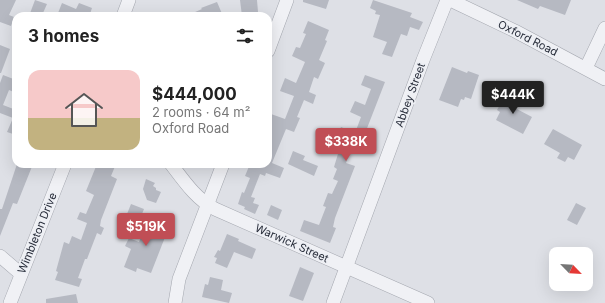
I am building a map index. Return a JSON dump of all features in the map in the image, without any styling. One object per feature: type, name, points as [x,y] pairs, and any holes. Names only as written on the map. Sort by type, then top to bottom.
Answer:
[{"type":"street","points":[[124,12],[127,0]]},
{"type":"street","points":[[272,41],[288,0]]},
{"type":"street","name":"Oxford Road","points":[[448,0],[515,31],[605,79]]},
{"type":"street","name":"Abbey Street","points":[[333,303],[423,60],[448,0]]},
{"type":"street","points":[[586,68],[605,28]]},
{"type":"street","name":"Wimbleton Drive","points":[[10,303],[63,168]]},
{"type":"street","name":"Warwick Street","points":[[174,168],[188,186],[207,204],[215,209],[428,303]]},
{"type":"street","points":[[174,303],[179,279],[221,168]]},
{"type":"street","points":[[0,256],[21,274]]},
{"type":"building","points":[[0,0],[16,0],[9,15],[12,16],[11,26],[0,22]]},
{"type":"building","points":[[35,0],[47,4],[43,12],[30,12]]},
{"type":"building","points":[[240,0],[257,0],[258,12],[242,12]]},
{"type":"building","points":[[303,0],[329,0],[326,9],[303,2]]},
{"type":"building","points":[[373,0],[412,13],[410,17],[423,22],[419,30],[410,27],[407,36],[401,34],[392,57],[382,54],[387,42],[373,37],[380,15],[375,14],[376,11],[370,8]]},
{"type":"building","points":[[517,0],[571,0],[565,15],[540,6],[538,9]]},
{"type":"building","points":[[217,2],[221,12],[195,12],[202,9],[201,8]]},
{"type":"building","points":[[62,3],[76,9],[79,3],[92,8],[91,12],[58,12]]},
{"type":"building","points":[[308,21],[329,30],[325,40],[327,41],[319,60],[325,63],[318,79],[314,77],[309,92],[316,95],[313,104],[304,100],[297,117],[300,118],[294,132],[286,129],[272,163],[272,114],[285,119],[294,96],[280,91],[285,78],[296,83],[305,62],[292,56],[296,47],[300,48],[306,34],[303,33]]},
{"type":"building","points":[[0,45],[10,49],[1,73],[0,73]]},
{"type":"building","points":[[452,67],[467,73],[468,71],[479,75],[471,99],[465,97],[464,100],[461,99],[458,107],[439,100]]},
{"type":"building","points":[[3,75],[12,78],[12,91],[9,90],[3,105],[12,108],[12,118],[0,113],[0,83]]},
{"type":"building","points":[[365,75],[385,82],[364,136],[366,137],[361,151],[352,148],[346,163],[355,166],[335,218],[333,227],[336,228],[330,243],[300,231],[304,220],[319,225],[326,207],[323,206],[328,193],[332,194],[338,181],[333,179],[337,169],[334,167],[341,144],[335,141],[341,127],[355,133],[361,117],[350,112],[355,101],[365,105],[371,89],[361,85]]},
{"type":"building","points":[[506,94],[517,99],[513,107],[532,117],[523,134],[496,120],[500,112],[497,110]]},
{"type":"building","points":[[12,120],[12,134],[7,132]]},
{"type":"building","points":[[553,129],[582,145],[574,160],[568,157],[565,162],[557,158],[560,153],[544,144]]},
{"type":"building","points":[[293,151],[305,156],[303,160],[318,166],[314,176],[288,164]]},
{"type":"building","points":[[272,163],[284,168],[280,178],[266,173],[265,176],[260,174],[251,197],[255,198],[253,203],[259,205],[255,214],[244,209],[245,207],[238,204],[242,192],[244,193],[250,178],[245,176],[248,168],[272,168]]},
{"type":"building","points":[[16,168],[31,168],[17,204],[13,203],[0,236],[0,209],[2,209]]},
{"type":"building","points":[[95,168],[114,168],[111,176],[117,179],[101,220],[100,226],[104,228],[101,235],[97,233],[87,259],[85,259],[78,278],[82,279],[79,287],[55,280],[64,242],[69,244],[72,236],[81,240],[87,223],[77,219],[80,212],[86,214],[94,195],[86,191]]},
{"type":"building","points":[[146,179],[155,183],[153,186],[156,190],[161,192],[156,203],[147,200],[143,189]]},
{"type":"building","points":[[576,203],[586,208],[577,225],[567,220]]},
{"type":"building","points":[[131,204],[144,209],[140,219],[127,214]]},
{"type":"building","points":[[271,205],[282,210],[278,220],[267,215]]},
{"type":"building","points":[[148,219],[169,227],[151,273],[137,268],[136,272],[124,267],[131,249],[125,246],[129,238],[139,242]]},
{"type":"building","points":[[227,234],[256,249],[252,259],[234,252],[227,268],[215,263],[217,258],[214,257],[218,250],[220,251]]},
{"type":"building","points":[[300,267],[314,273],[303,301],[289,296]]},
{"type":"building","points":[[210,277],[223,280],[221,290],[232,293],[229,303],[202,297],[205,284],[208,285]]},
{"type":"building","points":[[76,294],[78,303],[46,303],[46,299]]}]
